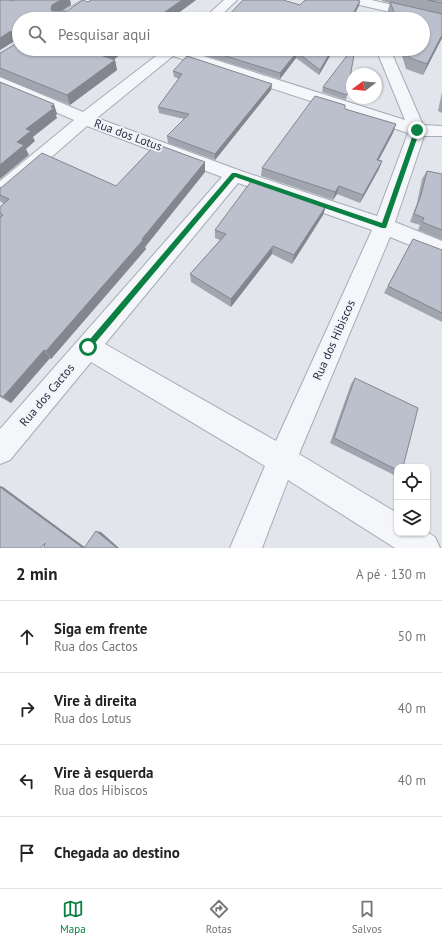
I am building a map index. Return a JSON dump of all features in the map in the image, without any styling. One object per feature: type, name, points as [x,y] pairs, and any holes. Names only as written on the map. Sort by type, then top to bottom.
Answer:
[{"type":"street","points":[[72,12],[91,0]]},
{"type":"street","points":[[217,12],[231,0]]},
{"type":"street","points":[[363,4],[402,12]]},
{"type":"street","points":[[430,18],[442,20]]},
{"type":"street","points":[[0,191],[85,119],[165,56]]},
{"type":"street","points":[[191,56],[417,130],[442,131]]},
{"type":"street","points":[[386,56],[417,130]]},
{"type":"street","name":"Rua dos Lotus","points":[[0,82],[85,119],[234,175],[384,226],[442,250]]},
{"type":"street","name":"Rua dos Hibiscos","points":[[246,548],[282,460],[384,226],[417,130]]},
{"type":"street","name":"Rua dos Cactos","points":[[0,450],[234,175]]},
{"type":"street","points":[[88,347],[282,460],[394,529]]},
{"type":"street","points":[[405,536],[424,548]]},
{"type":"building","points":[[0,0],[61,0],[52,5],[52,11],[67,11],[83,0],[88,2],[91,0],[182,0],[165,12],[12,12],[12,32],[0,38]]},
{"type":"building","points":[[243,0],[283,0],[300,5],[305,0],[360,1],[354,12],[232,12]]},
{"type":"building","points":[[428,0],[442,0],[442,3]]},
{"type":"building","points":[[390,2],[442,14],[442,35],[427,64],[410,58],[409,56],[430,56],[430,12],[394,12]]},
{"type":"building","points":[[12,46],[12,56],[103,56],[115,60],[67,95],[0,68],[0,53]]},
{"type":"building","points":[[187,56],[272,84],[215,154],[167,136],[189,114],[158,107],[182,74],[173,71]]},
{"type":"building","points":[[225,56],[294,56],[280,73]]},
{"type":"building","points":[[302,56],[328,56],[320,70]]},
{"type":"building","points":[[347,56],[354,56],[352,68],[346,68],[346,95],[323,87]]},
{"type":"building","points":[[0,82],[54,104],[51,107],[54,108],[26,129],[31,131],[17,142],[24,145],[0,165]]},
{"type":"building","points":[[315,96],[345,105],[345,109],[396,124],[377,160],[382,161],[363,195],[339,186],[335,192],[262,168]]},
{"type":"building","points":[[156,144],[205,162],[142,239],[143,240],[46,351],[44,350],[3,397],[0,395],[0,218],[3,215],[0,213],[0,207],[9,199],[0,195],[0,188],[42,153],[116,186]]},
{"type":"building","points":[[427,171],[442,174],[442,230],[422,222],[424,218],[414,214],[421,195]]},
{"type":"building","points":[[252,180],[326,206],[294,255],[273,246],[231,299],[190,274],[226,234],[215,230]]},
{"type":"building","points":[[413,239],[442,250],[442,313],[388,286]]},
{"type":"building","points":[[355,378],[418,408],[404,464],[394,464],[394,468],[334,438]]},
{"type":"building","points":[[0,487],[83,548],[44,548],[45,543],[41,548],[0,548]]},
{"type":"building","points":[[96,531],[117,548],[84,548]]},
{"type":"route","points":[[88,347],[234,175],[384,226],[417,130]]}]
